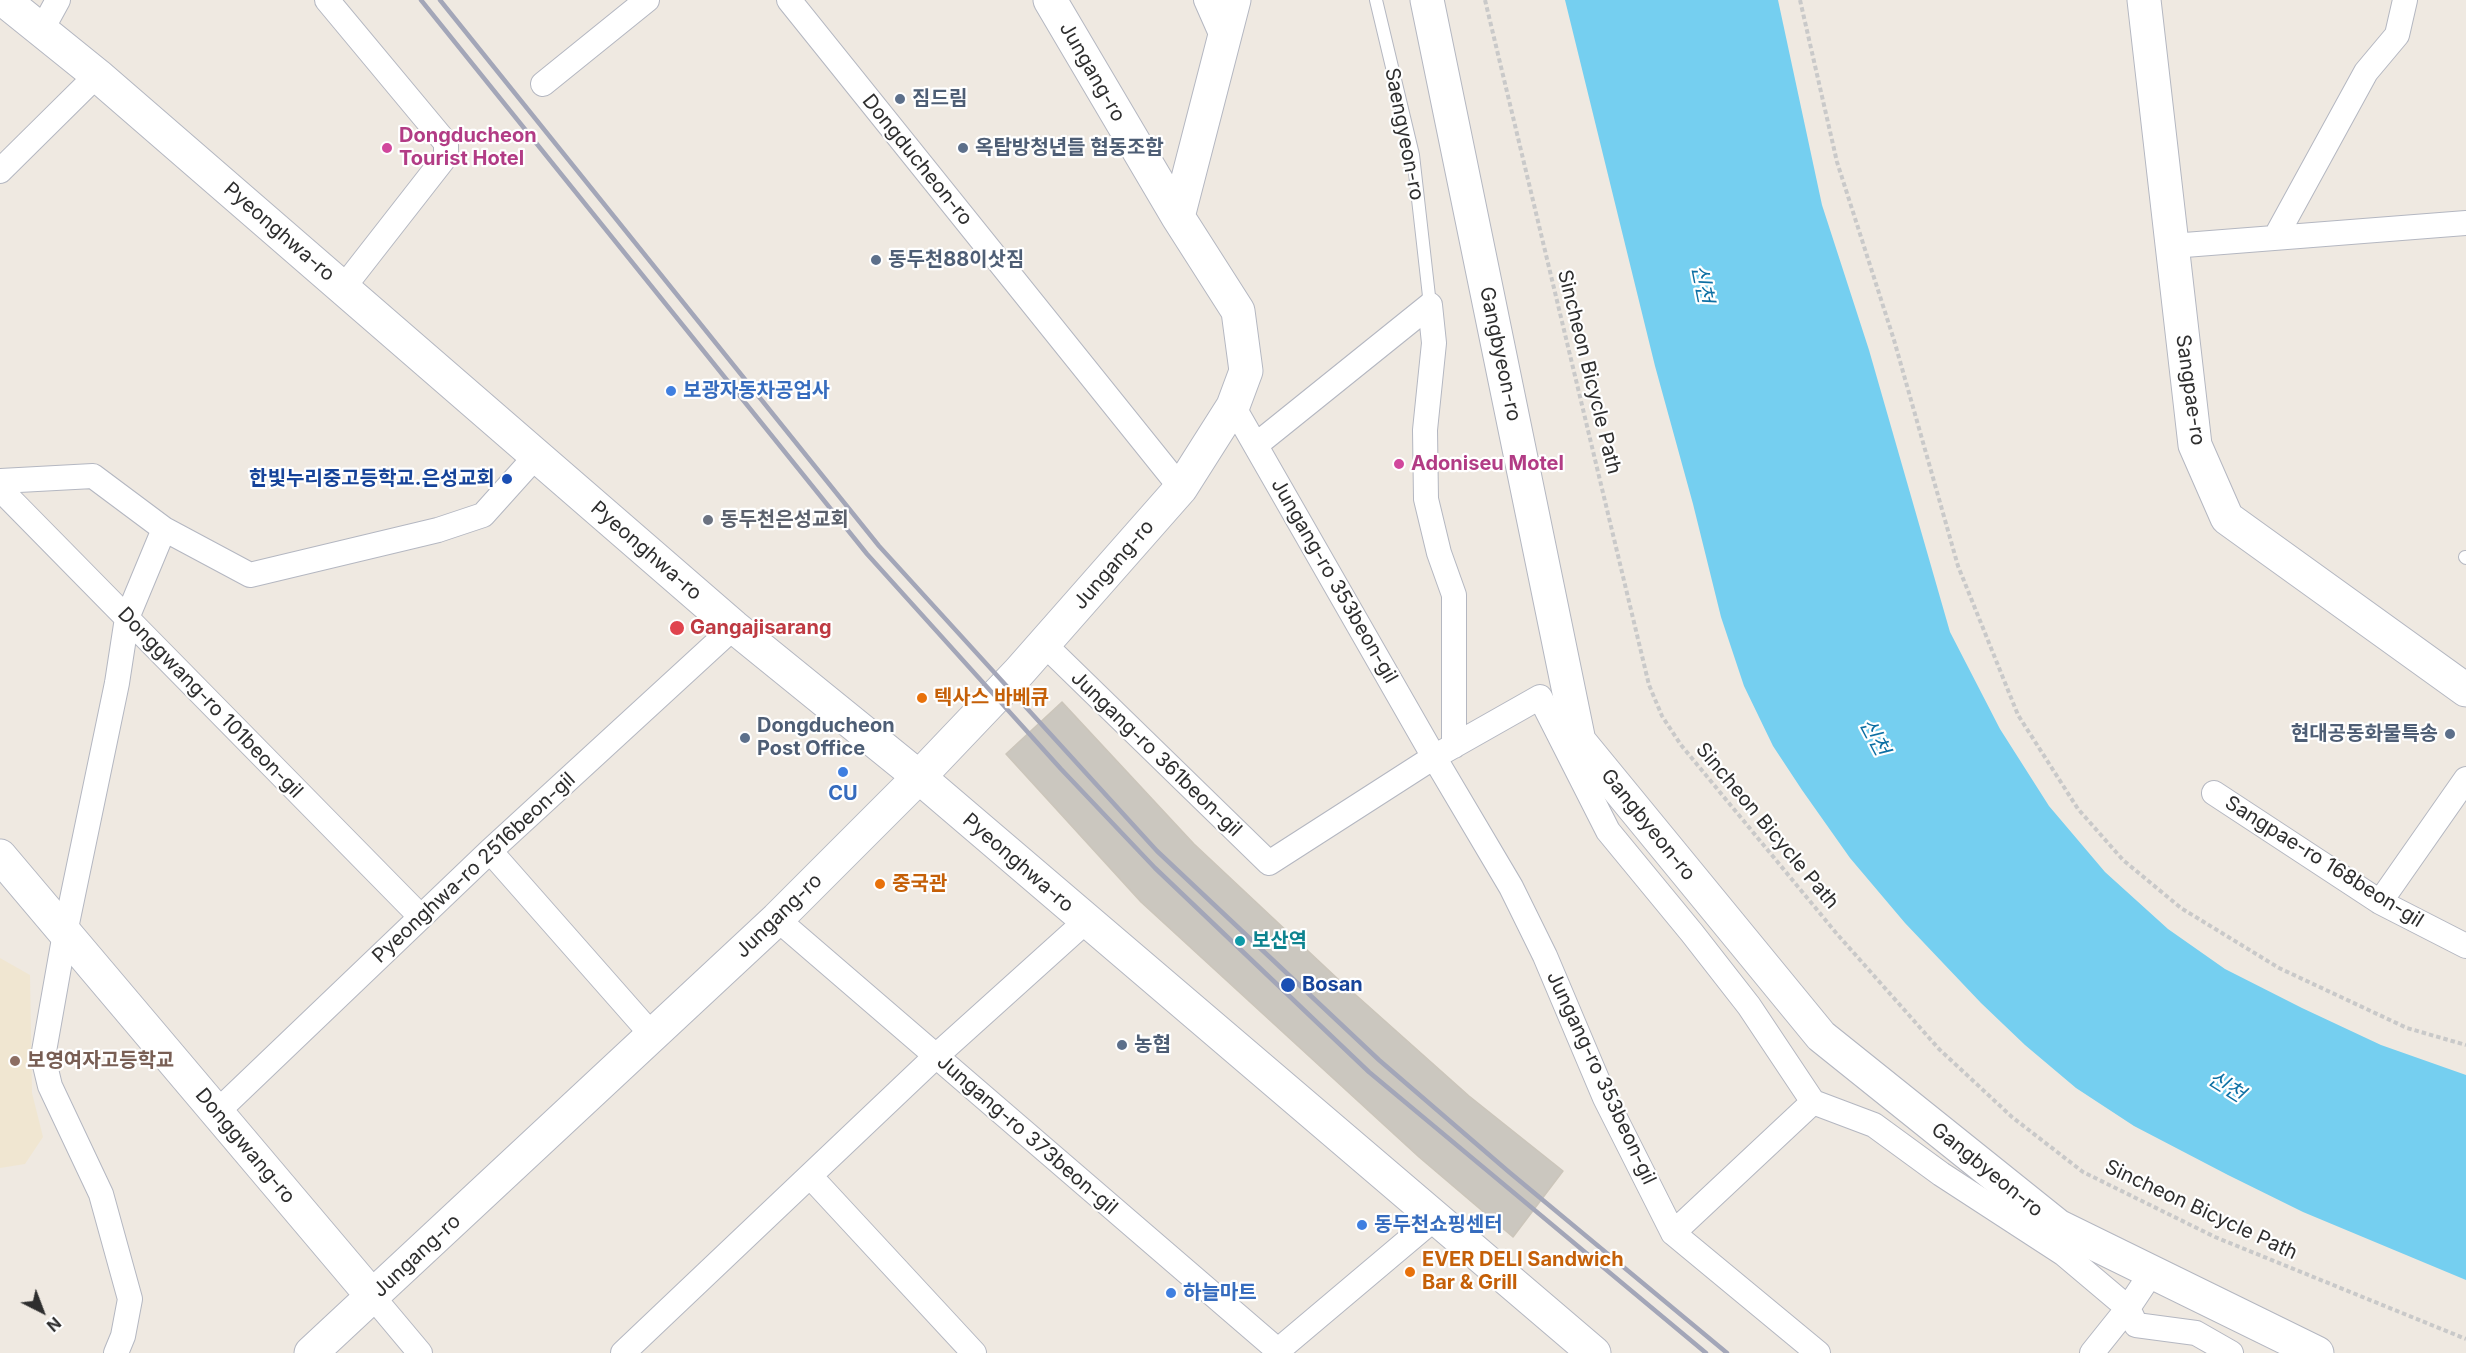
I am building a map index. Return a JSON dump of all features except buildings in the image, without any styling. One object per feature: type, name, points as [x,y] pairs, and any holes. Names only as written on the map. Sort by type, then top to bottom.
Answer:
[{"type":"main road","name":"Pyeonghwa-ro","points":[[4,0],[97,75],[734,627],[919,777],[1594,1353]]},
{"type":"main road","name":"Jungang-ro","points":[[311,1353],[373,1298],[777,919],[919,777],[1044,644],[1182,488],[1233,406],[1246,371],[1238,310],[1178,217],[1050,0]]},
{"type":"main road","points":[[1178,217],[1234,0]]},
{"type":"main road","name":"Gangbyeon-ro","points":[[1427,0],[1579,741],[1821,1036],[2058,1226],[2317,1353]]},
{"type":"main road","name":"Sangpae-ro","points":[[2144,0],[2195,445],[2227,518],[2466,690]]},
{"type":"main road","name":"Donggwang-ro","points":[[0,856],[373,1298]]},
{"type":"street","points":[[41,31],[58,0]]},
{"type":"street","points":[[327,0],[446,142],[446,156],[441,164],[343,288]]},
{"type":"street","points":[[543,84],[647,0]]},
{"type":"street","name":"Dongducheon-ro","points":[[789,0],[1182,488]]},
{"type":"street","points":[[1206,0],[1224,44]]},
{"type":"street","points":[[2275,238],[2366,72],[2397,35],[2405,0]]},
{"type":"street","points":[[0,171],[97,75]]},
{"type":"street","points":[[2172,246],[2466,223]]},
{"type":"street","points":[[1256,445],[1430,305]]},
{"type":"street","points":[[1430,305],[1434,343],[1425,430],[1426,499],[1439,553],[1454,596],[1444,752]]},
{"type":"street","name":"Jungang-ro 353beon-gil","points":[[1233,406],[1444,752],[1545,956],[1605,1098],[1673,1233]]},
{"type":"street","points":[[0,481],[93,476],[164,529],[250,575],[438,530],[483,515],[536,456]]},
{"type":"street","name":"Donggwang-ro 101beon-gil","points":[[0,489],[420,917]]},
{"type":"street","points":[[116,1353],[123,1336],[130,1299],[101,1194],[50,1086],[43,1057],[65,933],[117,684],[126,618],[164,529]]},
{"type":"street","name":"Pyeonghwa-ro 2516beon-gil","points":[[217,1112],[490,851],[734,627]]},
{"type":"street","name":"Jungang-ro 361beon-gil","points":[[1044,644],[1269,863],[1444,752]]},
{"type":"street","points":[[1444,752],[1540,697],[1608,831],[1749,1006],[1813,1102],[1874,1125],[1941,1174],[2064,1254],[2128,1308],[2136,1325],[2196,1333],[2231,1353]]},
{"type":"street","points":[[2380,902],[2466,779]]},
{"type":"street","name":"Sangpae-ro 168beon-gil","points":[[2214,793],[2380,902],[2466,946]]},
{"type":"street","points":[[490,851],[652,1036]]},
{"type":"street","name":"Jungang-ro 373beon-gil","points":[[777,919],[1278,1352]]},
{"type":"street","points":[[623,1353],[935,1057],[1086,921]]},
{"type":"street","points":[[1813,1102],[1673,1233],[1818,1353]]},
{"type":"street","points":[[810,1176],[960,1348]]},
{"type":"street","points":[[1278,1352],[1435,1218]]},
{"type":"street","points":[[2092,1353],[2128,1308],[2152,1272]]},
{"type":"street","name":"Donggwang-ro","points":[[373,1298],[420,1353]]},
{"type":"lane","name":"Saengyeon-ro","points":[[1376,0],[1413,155],[1430,305]]},
{"type":"path","name":"Sincheon Bicycle Path","points":[[1485,0],[1649,685],[1662,716],[1681,745],[1837,934],[1939,1048],[2012,1117],[2083,1172],[2215,1237],[2466,1339]]},
{"type":"path","points":[[1800,0],[1837,162],[1894,340],[1958,566],[2018,716],[2078,809],[2123,860],[2181,908],[2279,968],[2407,1028],[2466,1045]]},
{"type":"shaded area","name":"보영여자고등학교","points":[[0,958],[30,975],[32,1093],[43,1137],[25,1164],[0,1168]]},
{"type":"water","name":"신천","points":[[1565,0],[1778,0],[1822,205],[1869,350],[1950,632],[2000,729],[2049,806],[2105,872],[2168,929],[2225,969],[2302,1008],[2381,1045],[2466,1075],[2466,1280],[2303,1212],[2134,1126],[2076,1088],[2025,1045],[1981,1003],[1905,923],[1850,858],[1802,790],[1773,746],[1744,686],[1721,617],[1655,366]]},
{"type":"railway","points":[[421,0],[867,554],[1061,769],[1155,868],[1369,1072],[1706,1353]]},
{"type":"railway","points":[[440,0],[879,546],[1157,851],[1379,1060],[1509,1172],[1727,1353]]},
{"type":"place","name":"짐드림","points":[[900,99]]},
{"type":"place","name":"Dongducheon Tourist Hotel","points":[[387,148]]},
{"type":"place","name":"옥탑방청년들 협동조합","points":[[963,148]]},
{"type":"place","name":"동두천88이삿짐","points":[[876,260]]},
{"type":"place","name":"보광자동차공업사","points":[[671,391]]},
{"type":"place","name":"Adoniseu Motel","points":[[1399,464]]},
{"type":"place","name":"한빛누리중고등학교.은성교회","points":[[507,479]]},
{"type":"place","name":"동두천은성교회","points":[[708,520]]},
{"type":"place","name":"Gangajisarang","points":[[677,628]]},
{"type":"place","name":"텍사스 바베큐","points":[[922,698]]},
{"type":"place","name":"현대공동화물특송","points":[[2450,734]]},
{"type":"place","name":"Dongducheon Post Office","points":[[745,738]]},
{"type":"place","name":"CU","points":[[843,772]]},
{"type":"place","name":"중국관","points":[[880,884]]},
{"type":"place","name":"보산역","points":[[1240,941]]},
{"type":"place","name":"Bosan","points":[[1288,985]]},
{"type":"place","name":"농협","points":[[1122,1045]]},
{"type":"place","name":"보영여자고등학교","points":[[15,1061]]},
{"type":"place","name":"동두천쇼핑센터","points":[[1362,1225]]},
{"type":"place","name":"EVER DELI Sandwich Bar & Grill","points":[[1410,1272]]},
{"type":"place","name":"하늘마트","points":[[1171,1293]]}]
